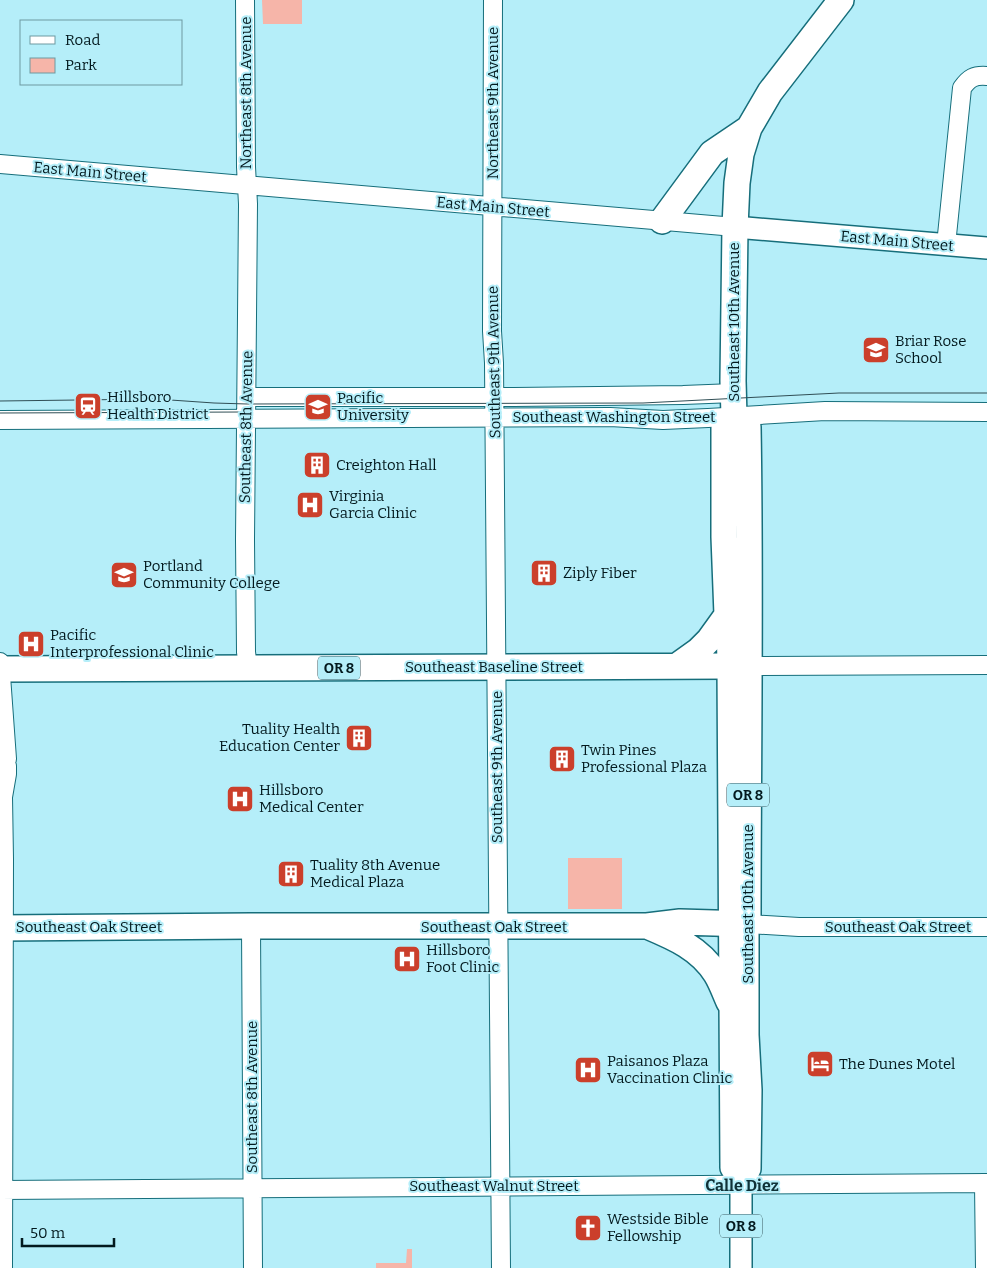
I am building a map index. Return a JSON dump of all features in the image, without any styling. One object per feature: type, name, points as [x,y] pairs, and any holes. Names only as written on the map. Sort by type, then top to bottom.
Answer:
[{"type":"highway","points":[[662,221],[712,153],[749,128],[770,92],[841,0]]},
{"type":"highway","name":"Southeast 10th Avenue","points":[[727,615],[724,536],[724,428],[734,405],[735,227],[738,170],[742,147],[749,128]]},
{"type":"highway","name":"Southeast 10th Avenue","points":[[734,405],[748,427],[739,666],[748,792],[738,923]]},
{"type":"highway","points":[[677,666],[698,651],[709,640],[727,615]]},
{"type":"highway","name":"Southeast Baseline Street","points":[[0,669],[739,666]]},
{"type":"highway","name":"Southeast Oak Street","points":[[2,928],[647,926],[680,922],[738,923]]},
{"type":"highway","name":"OR 8","points":[[647,926],[684,943],[704,959],[716,974],[729,1002]]},
{"type":"main road","name":"East Main Street","points":[[735,227],[987,248]]},
{"type":"main road","name":"Southeast 10th Avenue","points":[[727,615],[739,666]]},
{"type":"main road","name":"Southeast 10th Avenue","points":[[738,923],[729,1002],[730,1168],[740,1185],[741,1268]]},
{"type":"main road","name":"Southeast 10th Avenue","points":[[738,923],[751,1090],[750,1169],[740,1185]]},
{"type":"street","name":"Northeast 8th Avenue","points":[[245,0],[247,186]]},
{"type":"street","name":"Northeast 9th Avenue","points":[[493,0],[493,207]]},
{"type":"street","points":[[946,245],[962,88],[968,79],[980,75],[987,76]]},
{"type":"street","name":"East Main Street","points":[[0,164],[735,227]]},
{"type":"street","name":"Southeast 8th Avenue","points":[[247,186],[245,540],[246,652],[248,668]]},
{"type":"street","name":"Southeast 9th Avenue","points":[[493,207],[492,331],[495,397],[500,1268]]},
{"type":"street","name":"Southeast Washington Street","points":[[247,397],[683,396],[734,405],[825,411],[987,412]]},
{"type":"street","name":"Southeast Washington Street","points":[[0,420],[610,417],[663,420],[734,405]]},
{"type":"street","points":[[0,662],[7,763],[3,797],[3,1268]]},
{"type":"street","name":"Southeast Baseline Street","points":[[739,666],[987,665]]},
{"type":"street","name":"Southeast Oak Street","points":[[738,923],[799,927],[987,927]]},
{"type":"street","name":"Southeast 8th Avenue","points":[[251,926],[252,1268]]},
{"type":"street","points":[[984,1268],[986,1183]]},
{"type":"street","name":"Southeast Walnut Street","points":[[2,1190],[986,1183]]},
{"type":"green space","points":[[262,0],[302,0],[302,24],[263,24]]},
{"type":"green space","points":[[568,858],[622,858],[622,909],[568,909]]},
{"type":"green space","points":[[407,1249],[412,1249],[412,1268],[376,1268],[376,1263],[406,1263]]},
{"type":"tram line","points":[[0,401],[156,399],[247,404],[643,403],[839,393],[987,393]]},
{"type":"tram line","points":[[0,413],[245,412]]},
{"type":"place","name":"Briar Rose School","points":[[876,350]]},
{"type":"place","name":"Hillsboro Health District","points":[[88,406]]},
{"type":"place","name":"Pacific University","points":[[318,407]]},
{"type":"place","name":"Creighton Hall","points":[[317,465]]},
{"type":"place","name":"Virginia Garcia Clinic","points":[[310,505]]},
{"type":"place","name":"Ziply Fiber","points":[[544,573]]},
{"type":"place","name":"Portland Community College","points":[[124,575]]},
{"type":"place","name":"Pacific Interprofessional Clinic","points":[[31,644]]},
{"type":"place","name":"Tuality Health Education Center","points":[[359,738]]},
{"type":"place","name":"Twin Pines Professional Plaza","points":[[562,759]]},
{"type":"place","name":"Hillsboro Medical Center","points":[[240,799]]},
{"type":"place","name":"Tuality 8th Avenue Medical Plaza","points":[[291,874]]},
{"type":"place","name":"Hillsboro Foot Clinic","points":[[407,959]]},
{"type":"place","name":"The Dunes Motel","points":[[820,1064]]},
{"type":"place","name":"Paisanos Plaza Vaccination Clinic","points":[[588,1070]]},
{"type":"place","name":"Westside Bible Fellowship","points":[[588,1228]]},
{"type":"district","name":"Calle Diez","points":[[742,1185]]}]
